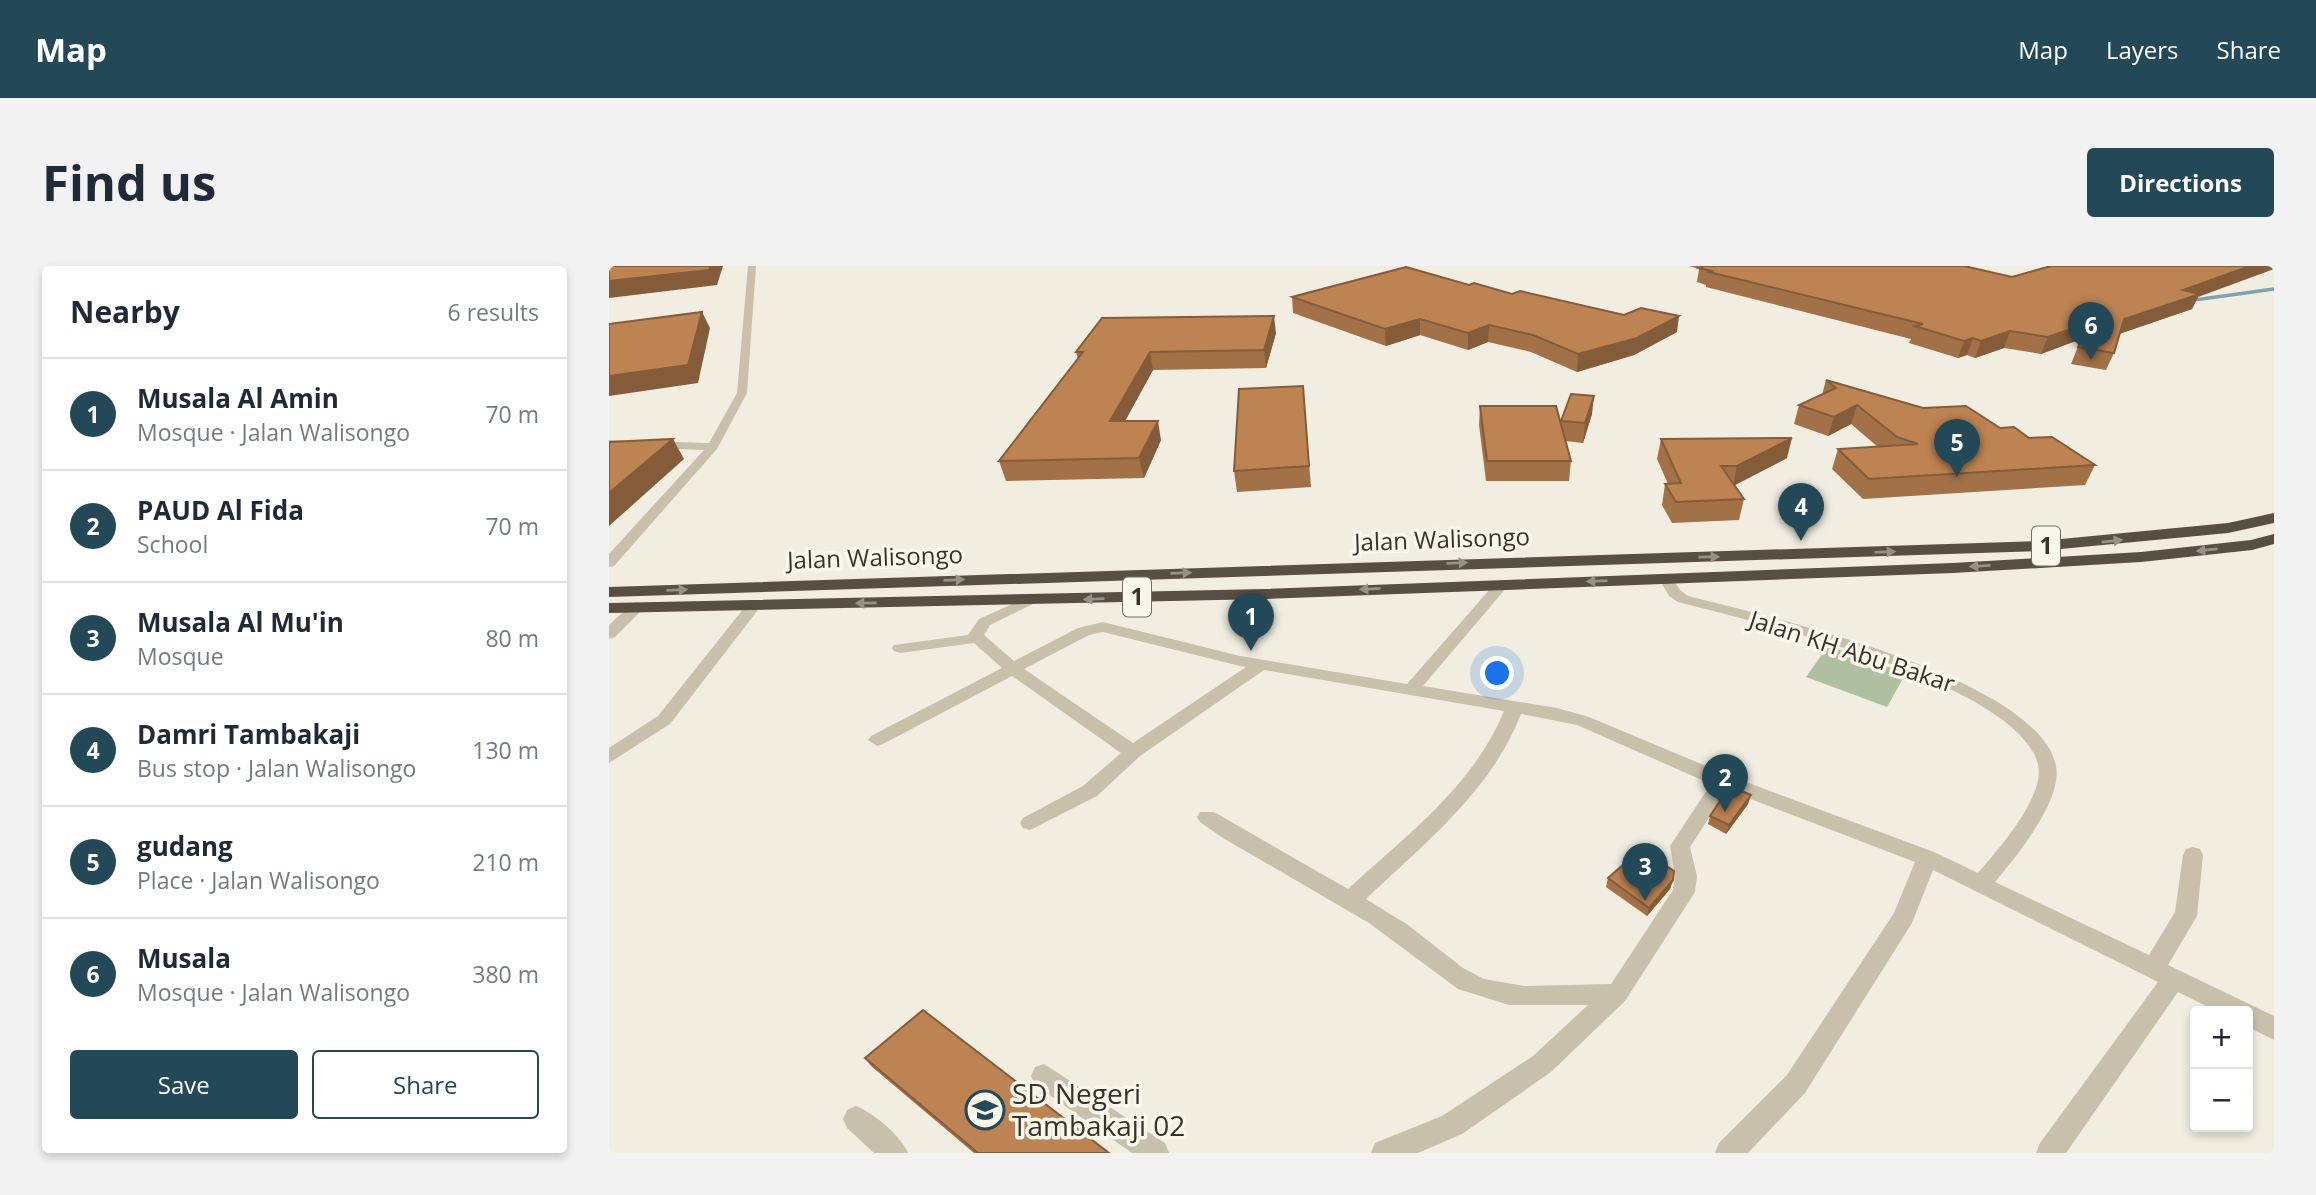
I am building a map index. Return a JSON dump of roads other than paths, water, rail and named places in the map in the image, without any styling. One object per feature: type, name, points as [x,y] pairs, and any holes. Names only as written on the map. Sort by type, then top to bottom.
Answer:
[{"type":"highway","name":"Jalan Walisongo","points":[[609,592],[2040,547],[2228,528],[2274,518]]},
{"type":"highway","name":"Jalan Walisongo","points":[[609,608],[1031,601],[1953,568],[2115,558],[2252,545],[2274,540]]},
{"type":"street","points":[[609,563],[713,447],[742,393],[752,266]]},
{"type":"street","points":[[609,443],[713,447]]},
{"type":"street","name":"Jalan KH Abu Bakar","points":[[1666,579],[1674,593],[1683,599],[1834,642],[1946,680],[2005,712],[2027,730],[2041,749],[2048,765],[2048,778],[2017,842],[1982,883]]},
{"type":"street","points":[[1411,690],[1502,584]]},
{"type":"street","points":[[974,637],[984,622],[1031,601]]},
{"type":"street","points":[[609,757],[664,720],[753,606]]},
{"type":"street","points":[[609,634],[637,607]]},
{"type":"street","points":[[877,740],[1084,631],[1103,627],[1262,664],[1557,714],[1583,721],[1723,781],[1927,858],[2230,1006]]},
{"type":"street","points":[[900,648],[974,637],[1013,669],[1133,752]]},
{"type":"street","points":[[1030,823],[1090,791],[1133,752],[1262,664]]},
{"type":"street","points":[[1348,902],[1425,830],[1479,771],[1498,747],[1514,708]]},
{"type":"street","points":[[1385,1153],[1452,1125],[1542,1064],[1617,993],[1684,892],[1686,876],[1680,846],[1723,781]]},
{"type":"street","points":[[1207,817],[1401,932],[1443,970],[1464,983],[1493,992],[1520,996],[1617,993]]},
{"type":"street","points":[[2050,1153],[2164,973],[2186,916],[2193,855]]},
{"type":"street","points":[[1729,1153],[1796,1084],[1904,917],[1927,858]]},
{"type":"street","points":[[2253,1018],[2274,1029]]},
{"type":"street","points":[[1044,1076],[1155,1153]]},
{"type":"street","points":[[856,1119],[894,1153]]},
{"type":"waterway","points":[[2187,301],[2274,289]]},
{"type":"place","name":"Musala","points":[[2091,360]]},
{"type":"place","name":"gudang","points":[[1957,477]]},
{"type":"place","name":"Damri Tambakaji","points":[[1801,541]]},
{"type":"place","name":"Musala Al Amin","points":[[1251,651]]},
{"type":"place","name":"PAUD Al Fida","points":[[1725,812]]},
{"type":"place","name":"Musala Al Mu'in","points":[[1645,901]]},
{"type":"place","name":"SD Negeri Tambakaji 02","points":[[985,1110]]}]
